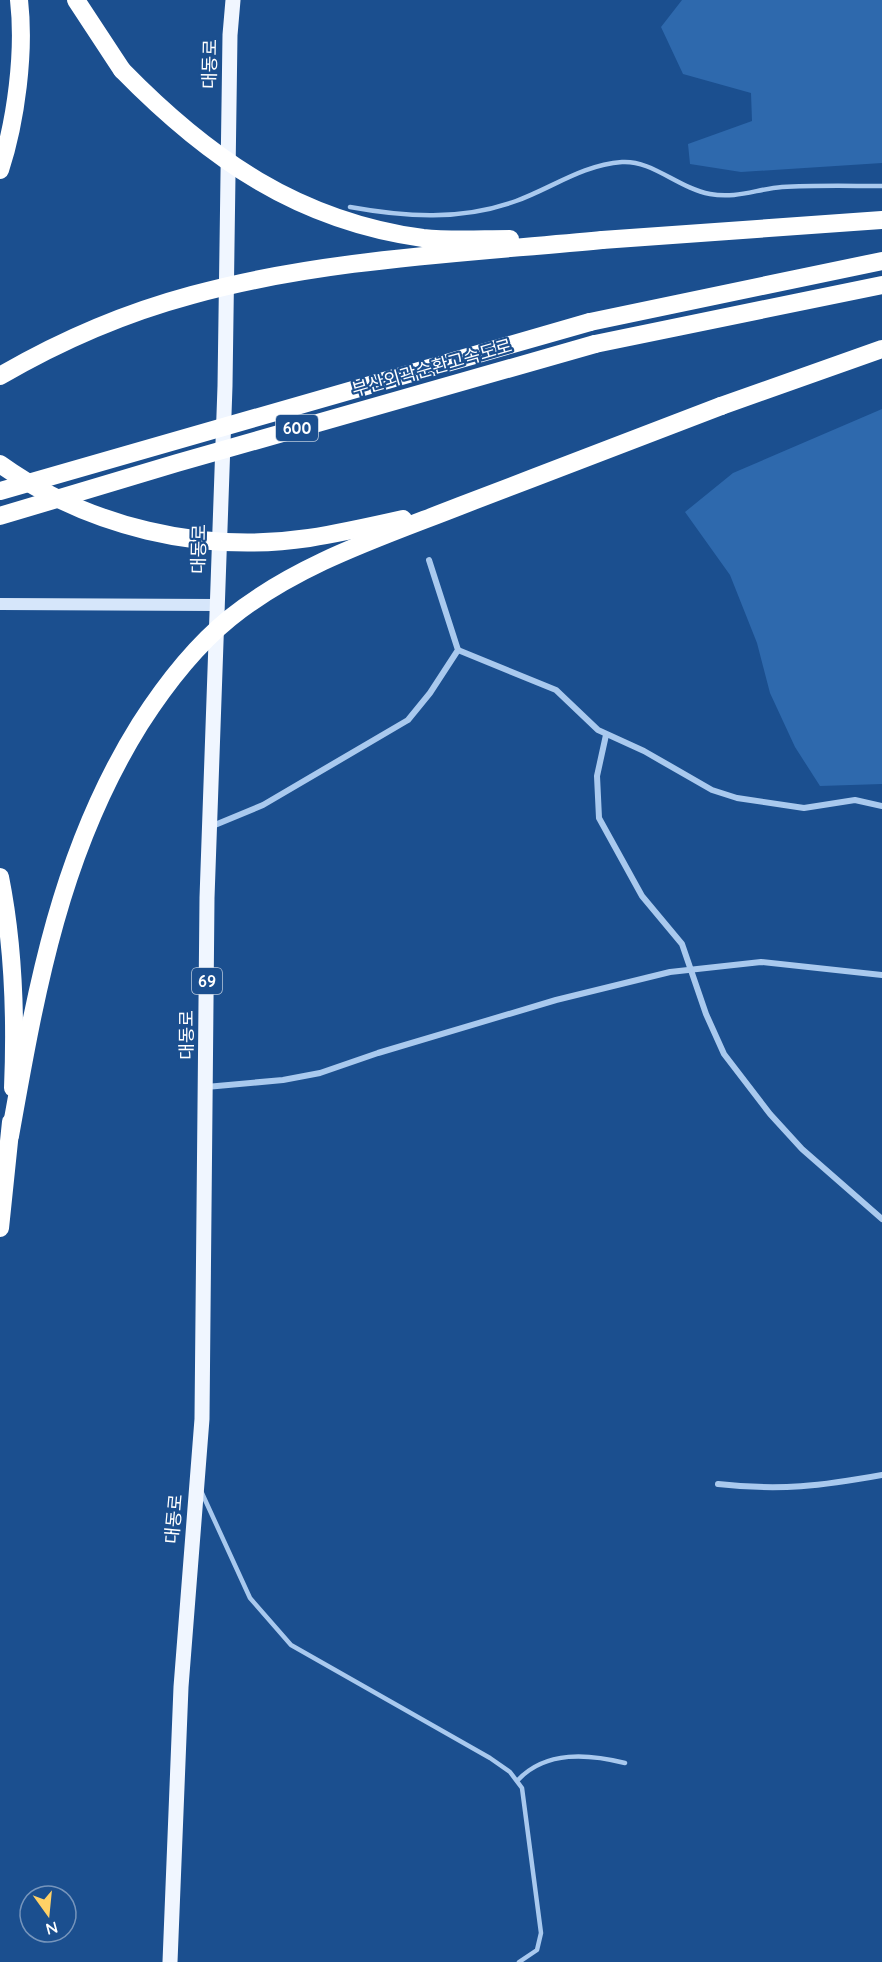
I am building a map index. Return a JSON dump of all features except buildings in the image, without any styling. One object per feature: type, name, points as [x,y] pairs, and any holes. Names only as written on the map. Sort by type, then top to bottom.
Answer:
[{"type":"highway","points":[[0,170],[7,150],[20,60],[19,0]]},
{"type":"highway","points":[[76,0],[122,70],[156,104],[204,146],[254,180],[315,210],[376,230],[426,238],[602,240]]},
{"type":"highway","points":[[0,376],[84,332],[192,295],[265,278],[398,260],[602,240],[882,220]]},
{"type":"highway","name":"부산외곽순환고속도로","points":[[0,491],[590,322],[882,261]]},
{"type":"highway","name":"부산외곽순환고속도로","points":[[0,516],[595,344],[882,285]]},
{"type":"highway","points":[[10,1136],[46,954],[69,872],[123,752],[185,660],[230,619],[283,580],[363,544],[641,436],[882,349]]},
{"type":"highway","points":[[0,464],[17,477],[81,511],[132,527],[176,537],[236,542],[306,538],[413,516],[641,436]]},
{"type":"highway","points":[[0,877],[9,923],[14,979],[10,1136],[0,1228]]},
{"type":"main road","name":"대동로","points":[[170,1962],[180,1687],[202,1419],[209,828],[227,295],[230,34],[233,0]]},
{"type":"street","points":[[429,560],[458,650],[556,690],[606,735],[644,751],[704,786],[737,798],[804,808],[855,800],[882,806]]},
{"type":"street","points":[[0,604],[217,605]]},
{"type":"street","points":[[209,828],[263,805],[408,720],[430,693],[458,650]]},
{"type":"street","points":[[606,735],[597,776],[599,818],[642,896],[672,929],[693,970],[706,1014],[724,1054],[770,1114],[819,1166],[882,1219]]},
{"type":"street","points":[[206,1088],[283,1080],[320,1073],[378,1053],[556,1000],[640,979],[693,970],[760,962],[882,975]]},
{"type":"street","points":[[718,1484],[753,1488],[805,1488],[882,1475]]},
{"type":"lane","points":[[350,207],[406,216],[429,217],[463,213],[516,201],[576,172],[622,162],[644,164],[686,189],[712,195],[745,196],[780,188],[882,186]]},
{"type":"lane","points":[[197,1481],[219,1535],[250,1598],[291,1645],[490,1758],[518,1780],[522,1788],[541,1933],[537,1950],[519,1962]]},
{"type":"lane","points":[[518,1780],[535,1766],[565,1757],[601,1757],[625,1763]]},
{"type":"shaded area","points":[[682,0],[882,0],[882,163],[741,172],[690,164],[688,144],[752,121],[751,93],[683,74],[661,27]]},
{"type":"shaded area","points":[[882,409],[882,784],[820,786],[795,747],[770,693],[757,643],[730,575],[685,512],[733,473]]}]
